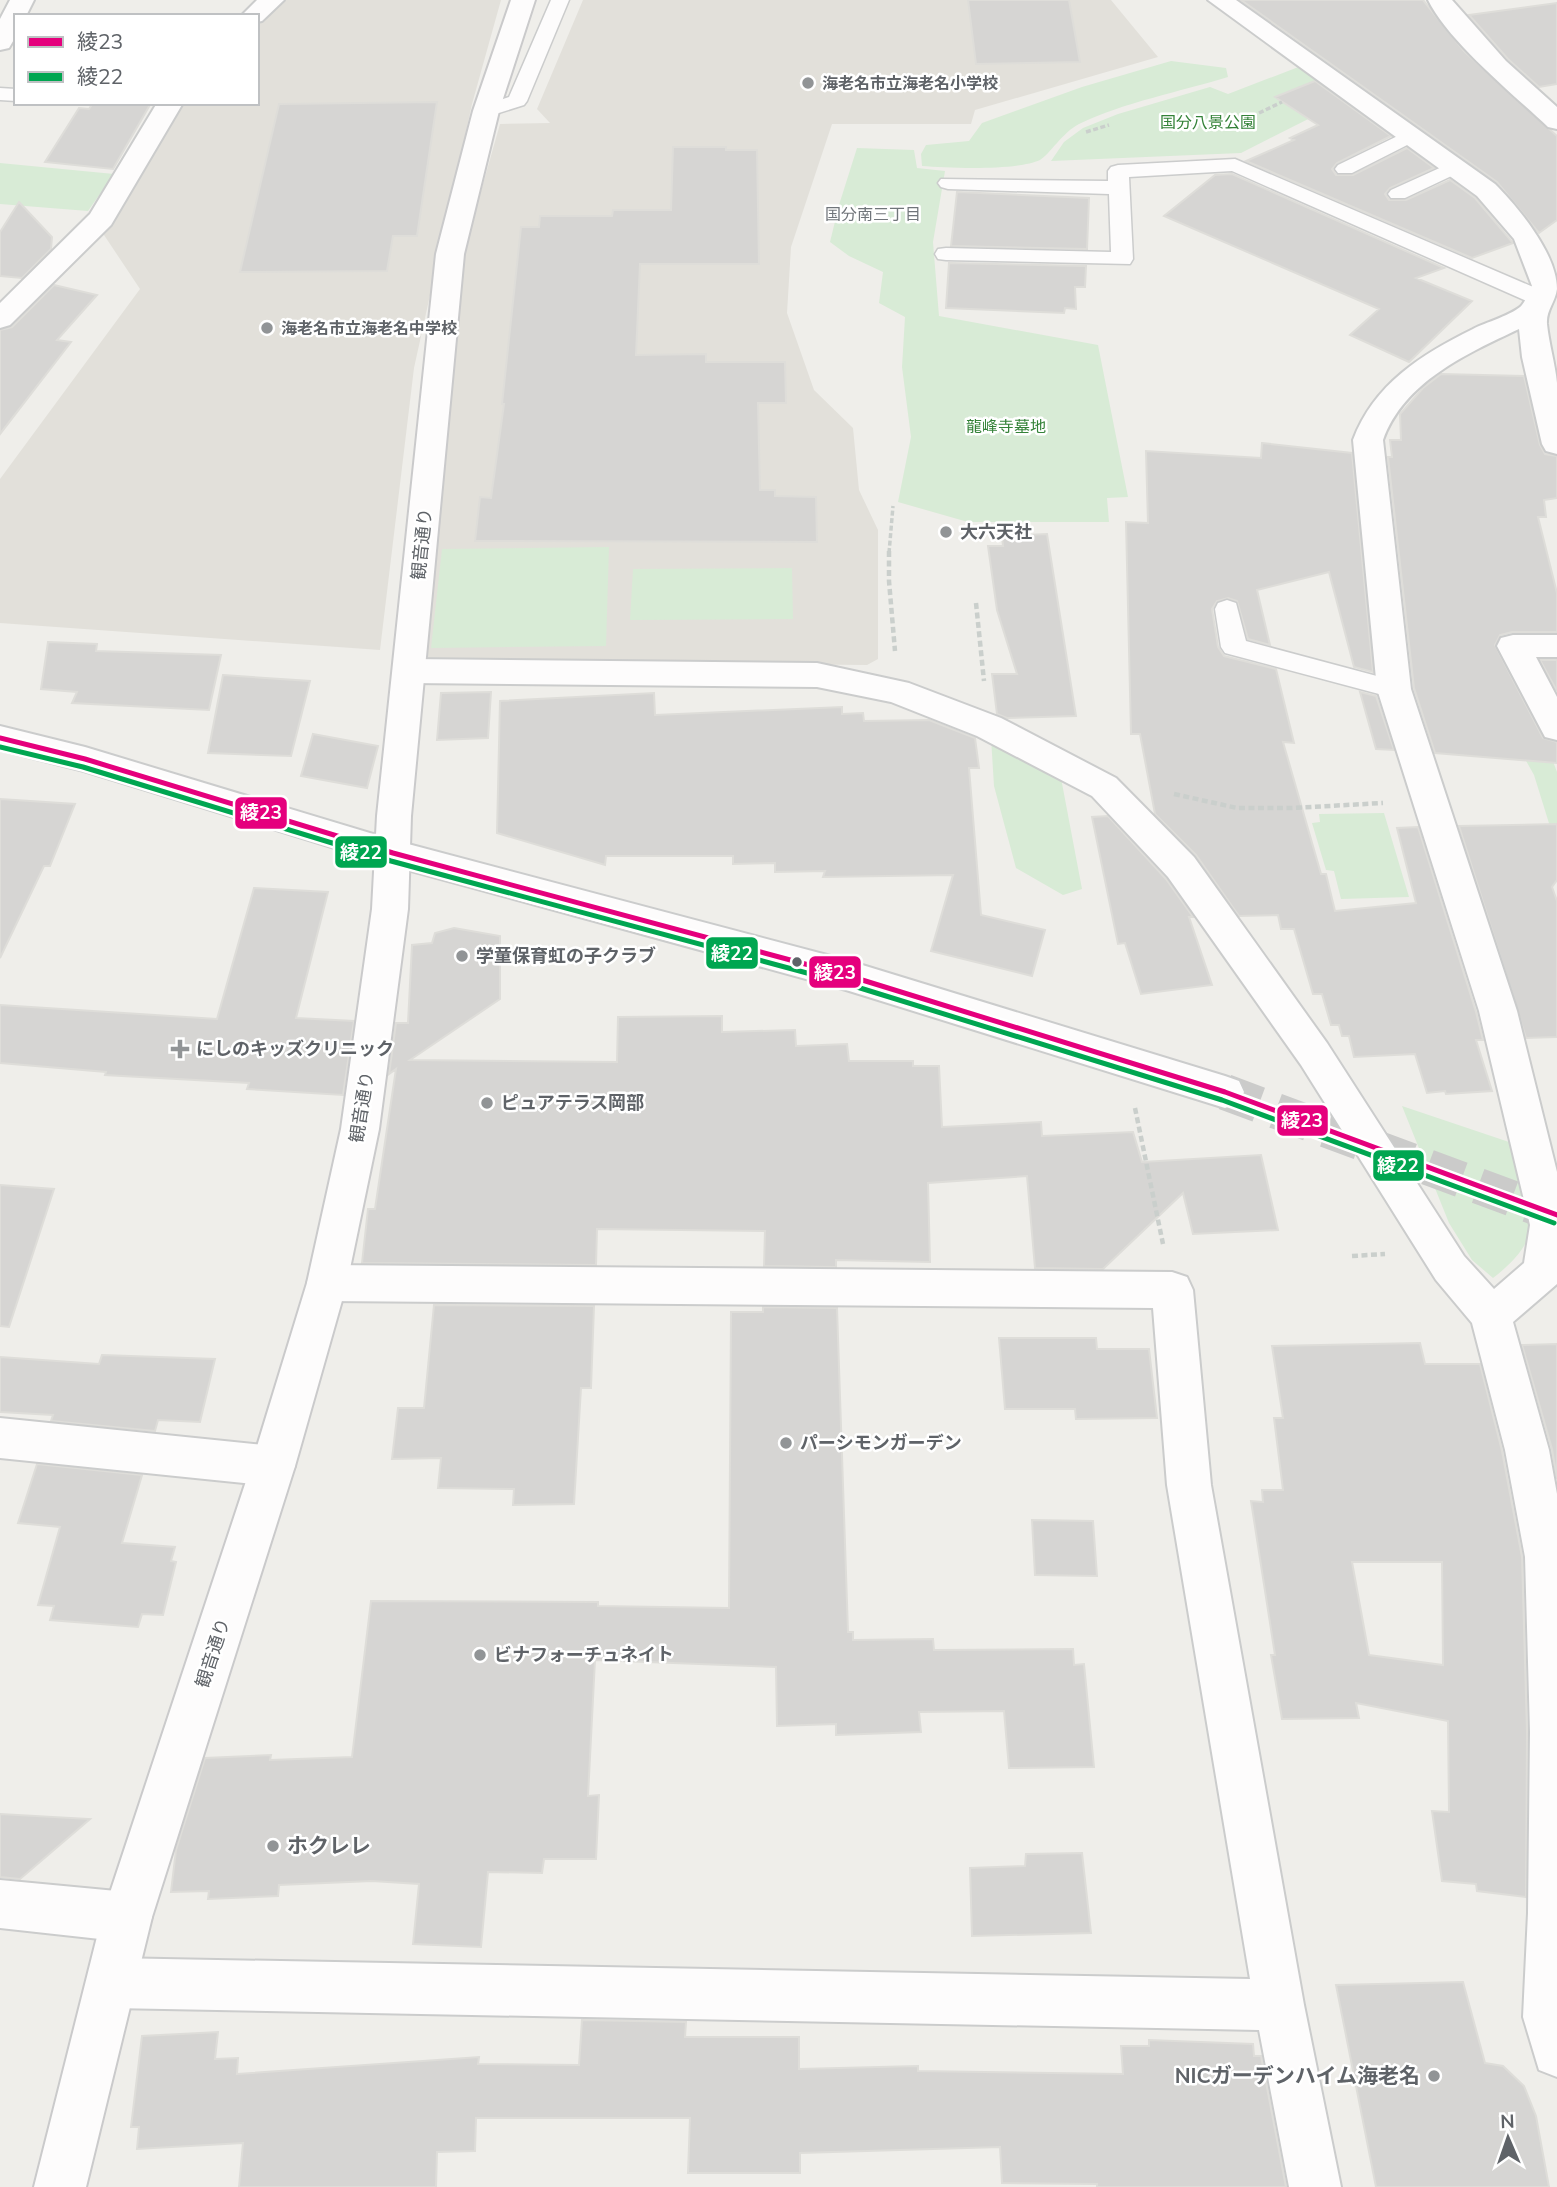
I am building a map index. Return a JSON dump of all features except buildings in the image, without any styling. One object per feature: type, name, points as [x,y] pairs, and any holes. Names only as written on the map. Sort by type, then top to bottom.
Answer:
[{"type":"street","points":[[255,14],[272,0]]},
{"type":"street","name":"観音通り","points":[[60,2187],[113,1983],[127,1917],[273,1466],[327,1283],[360,1129],[390,909],[394,816],[450,254],[486,111],[523,0]]},
{"type":"street","points":[[1220,0],[1412,135],[1486,190],[1509,214],[1527,238],[1544,296],[1536,357],[1557,444]]},
{"type":"street","points":[[1440,0],[1445,10],[1497,66],[1557,121]]},
{"type":"street","points":[[0,43],[14,16]]},
{"type":"street","points":[[0,319],[101,219],[169,105]]},
{"type":"street","points":[[1490,1315],[1518,1296],[1543,1271],[1550,1224],[1498,1011],[1394,689],[1368,440],[1370,429],[1400,389],[1445,355],[1496,328],[1544,296]]},
{"type":"street","points":[[1557,646],[1513,646],[1557,728]]},
{"type":"street","points":[[410,671],[817,675],[897,691],[989,727],[1066,765],[1104,788],[1181,867],[1314,1054],[1450,1268],[1490,1315],[1542,1452],[1553,1732],[1555,1914],[1548,2017],[1557,2052]]},
{"type":"street","points":[[0,738],[85,759],[393,853],[846,975],[1225,1092]]},
{"type":"street","points":[[327,1283],[1172,1290],[1189,1485],[1279,2005],[1314,2187]]},
{"type":"street","points":[[0,1438],[273,1466]]},
{"type":"street","points":[[0,1904],[127,1917]]},
{"type":"street","points":[[113,1983],[1279,2005]]},
{"type":"lane","points":[[486,111],[517,101],[560,0]]},
{"type":"lane","points":[[1345,169],[1412,135]]},
{"type":"lane","points":[[946,254],[1122,259],[1118,171],[1236,165],[1544,296]]},
{"type":"lane","points":[[1398,194],[1455,167]]},
{"type":"lane","points":[[948,183],[1119,188]]},
{"type":"lane","points":[[1227,608],[1234,647],[1394,689]]},
{"type":"path","points":[[1259,113],[1282,102]]},
{"type":"path","points":[[1086,132],[1109,125]]},
{"type":"path","points":[[893,506],[890,518],[889,581],[897,691]]},
{"type":"path","points":[[976,603],[989,727]]},
{"type":"path","points":[[1209,801],[1229,807],[1265,810],[1384,803]]},
{"type":"path","points":[[1135,1108],[1172,1290]]},
{"type":"shaded area","name":"海老名市立海老名中学校","points":[[279,0],[501,0],[472,104],[414,368],[380,650],[0,623],[0,479],[140,289],[100,229],[177,105],[259,105],[259,20]]},
{"type":"shaded area","name":"海老名市立海老名中学校","points":[[583,0],[1111,0],[1158,57],[975,110],[971,124],[832,124],[791,247],[787,313],[814,390],[853,428],[859,490],[878,530],[878,659],[867,665],[417,661],[462,258],[500,124],[550,123],[537,109]]},
{"type":"green space","points":[[1171,61],[1226,68],[1228,77],[1133,103],[1097,116],[1073,128],[1040,160],[1015,166],[982,168],[922,166],[921,154],[926,145],[969,141],[982,123],[1082,87]]},
{"type":"green space","name":"国分八景公園","points":[[1301,66],[1348,99],[1241,153],[1051,161],[1064,142],[1083,128],[1118,114],[1210,87],[1228,94]]},
{"type":"green space","name":"龍峰寺墓地","points":[[857,148],[914,150],[917,168],[945,171],[933,242],[939,316],[1098,345],[1128,497],[1107,498],[1109,522],[968,522],[898,502],[911,437],[902,367],[905,317],[879,303],[883,272],[849,256],[830,242]]},
{"type":"green space","points":[[0,163],[114,174],[88,211],[0,204]]},
{"type":"green space","points":[[609,547],[606,646],[431,648],[442,549]]},
{"type":"green space","points":[[792,568],[793,619],[630,620],[633,569]]},
{"type":"green space","points":[[991,738],[1061,778],[1082,889],[1063,895],[1016,868],[994,786]]},
{"type":"green space","points":[[1520,750],[1551,756],[1557,772],[1557,849],[1534,775]]},
{"type":"green space","points":[[1384,813],[1409,897],[1341,899],[1334,871],[1326,870],[1312,823],[1320,822],[1319,814]]},
{"type":"green space","points":[[1402,1106],[1509,1142],[1525,1189],[1530,1225],[1522,1249],[1493,1278],[1472,1260],[1449,1223]]},
{"type":"tunnel","points":[[1225,1092],[1557,1215]]},
{"type":"transit line","name":"綾23","points":[[0,738],[85,759],[393,853],[846,975],[1225,1092],[1557,1215]]},
{"type":"transit line","name":"綾22","points":[[0,747],[83,767],[391,861],[844,983],[1222,1100],[1554,1223]]},
{"type":"place","name":"海老名市立海老名小学校","points":[[808,83]]},
{"type":"place","name":"海老名市立海老名中学校","points":[[267,328]]},
{"type":"place","name":"大六天社","points":[[946,532]]},
{"type":"place","name":"学童保育虹の子クラブ","points":[[462,956]]},
{"type":"place","name":"にしのキッズクリニック","points":[[180,1049]]},
{"type":"place","name":"ピュアテラス岡部","points":[[487,1103]]},
{"type":"place","name":"パーシモンガーデン","points":[[786,1443]]},
{"type":"place","name":"ビナフォーチュネイト","points":[[480,1655]]},
{"type":"place","name":"ホクレレ","points":[[273,1846]]},
{"type":"place","name":"NICガーデンハイム海老名","points":[[1434,2076]]},
{"type":"district","name":"国分南三丁目","points":[[873,214]]}]
